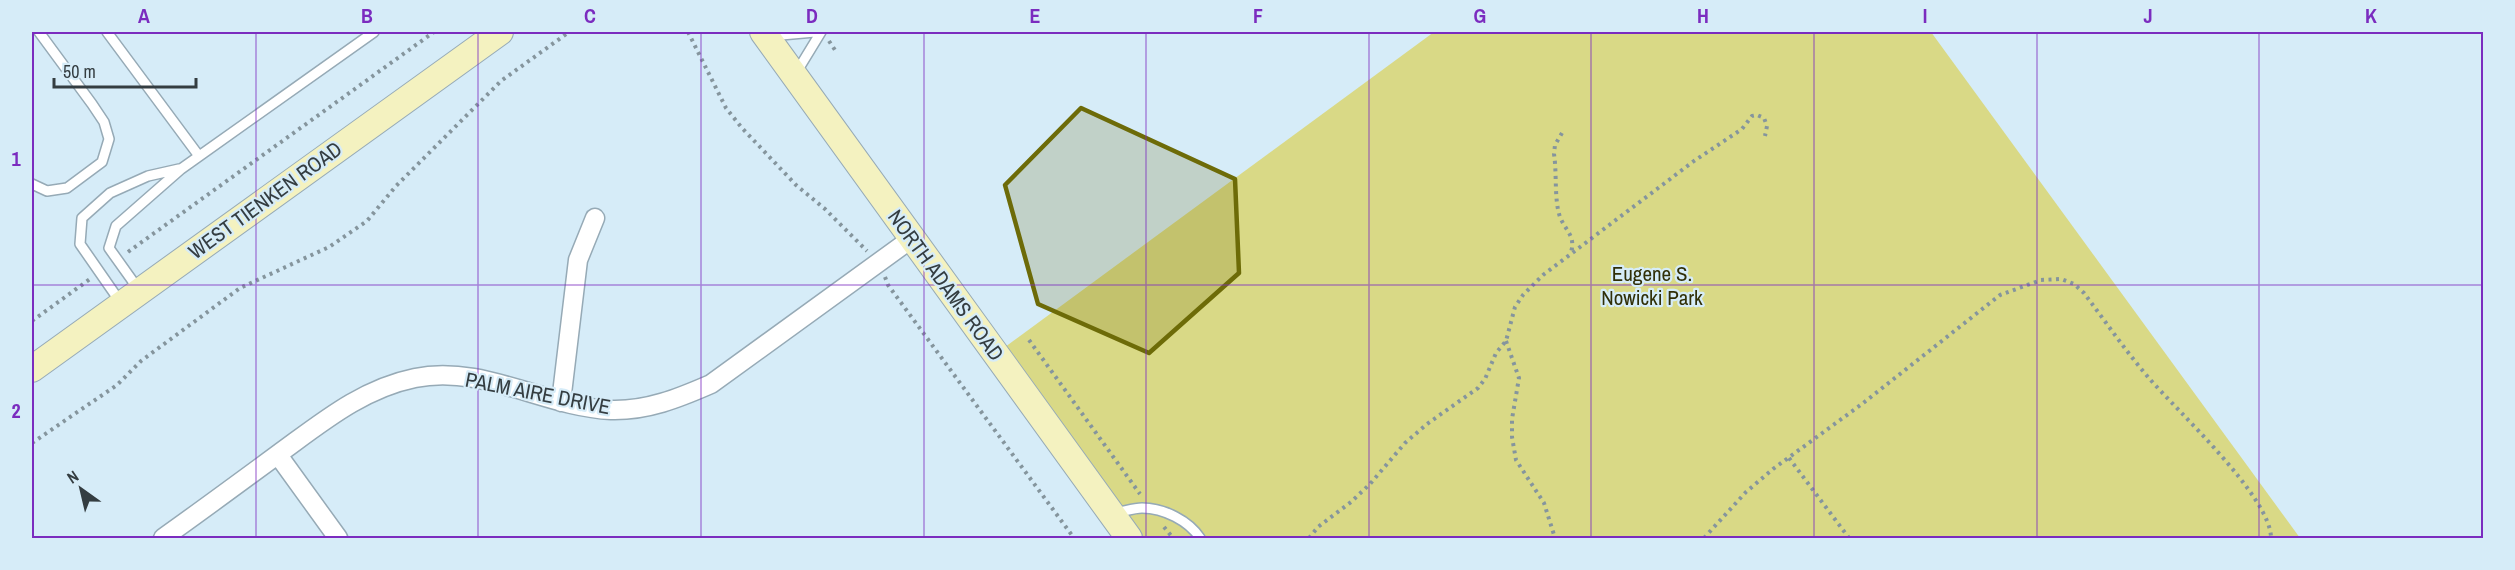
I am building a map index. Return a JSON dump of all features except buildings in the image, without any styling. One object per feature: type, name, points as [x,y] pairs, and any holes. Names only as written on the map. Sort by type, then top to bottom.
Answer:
[{"type":"street","name":"WEST TIENKEN ROAD","points":[[32,369],[500,32]]},
{"type":"street","name":"NORTH ADAMS ROAD","points":[[765,34],[1129,538]]},
{"type":"street","points":[[561,402],[578,260],[595,218]]},
{"type":"street","name":"PALM AIRE DRIVE","points":[[163,538],[340,408],[378,389],[416,378],[448,375],[483,379],[561,402],[610,410],[642,408],[676,400],[711,384],[911,239]]},
{"type":"street","points":[[278,454],[338,538]]},
{"type":"lane","points":[[32,184],[47,191],[67,188],[102,162],[109,139],[104,122],[93,104],[39,32]]},
{"type":"lane","points":[[107,32],[199,156]]},
{"type":"lane","points":[[130,297],[117,259],[109,248],[116,226],[181,169],[375,32]]},
{"type":"lane","points":[[765,34],[815,32]]},
{"type":"lane","points":[[795,75],[821,32]]},
{"type":"lane","points":[[130,297],[99,272],[80,244],[82,218],[110,193],[148,176],[181,169]]},
{"type":"lane","points":[[1111,514],[1144,508],[1172,515],[1194,530],[1200,538]]},
{"type":"path","points":[[117,259],[434,32]]},
{"type":"path","points":[[32,443],[117,385],[141,360],[240,288],[329,247],[367,221],[396,186],[501,81],[569,32]]},
{"type":"path","points":[[1276,538],[1309,538],[1318,527],[1370,484],[1405,443],[1427,424],[1478,388],[1485,379],[1496,353],[1506,341],[1515,307],[1523,295],[1571,253],[1694,160],[1742,129],[1752,116],[1757,115],[1764,118],[1767,126],[1765,136]]},
{"type":"path","points":[[1562,134],[1555,145],[1554,154],[1557,208],[1560,219],[1571,235],[1573,245],[1571,253]]},
{"type":"path","points":[[32,321],[99,272]]},
{"type":"path","points":[[1704,538],[1746,492],[2000,295],[2041,280],[2061,279],[2074,284],[2084,293],[2136,363],[2230,468],[2266,515],[2271,538]]},
{"type":"path","points":[[1029,340],[1173,538]]},
{"type":"path","points":[[1506,341],[1519,378],[1512,419],[1516,460],[1544,503],[1556,538]]},
{"type":"path","points":[[1789,458],[1849,538]]},
{"type":"highlighted area","points":[[1081,108],[1235,179],[1239,273],[1149,353],[1038,304],[1005,185]]},
{"type":"green space","name":"Eugene S. Nowicki Park","points":[[1434,32],[1931,32],[2300,538],[1144,538],[1005,347]]}]
